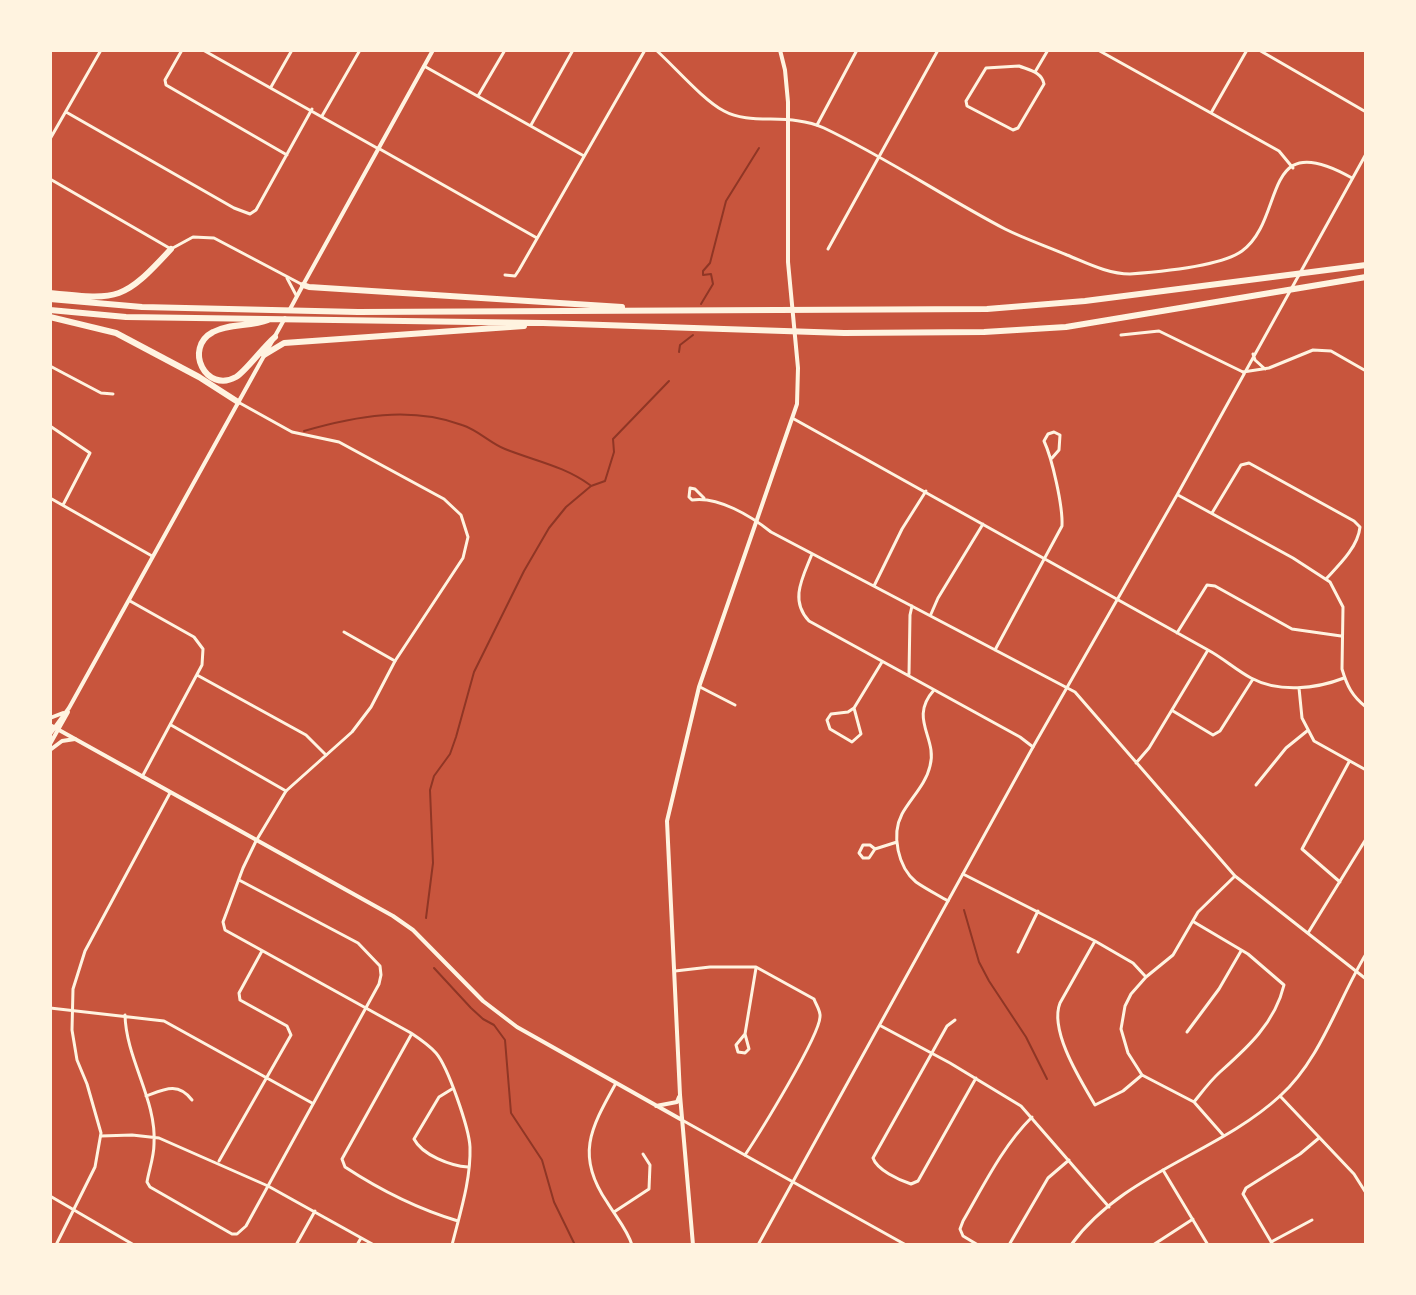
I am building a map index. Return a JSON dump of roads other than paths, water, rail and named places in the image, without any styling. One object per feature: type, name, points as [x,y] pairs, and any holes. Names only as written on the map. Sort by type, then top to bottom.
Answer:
[{"type":"highway","points":[[50,296],[119,294],[140,281],[171,249]]},
{"type":"highway","points":[[50,296],[142,307],[267,310],[987,309],[1085,301],[1366,265]]},
{"type":"highway","points":[[50,310],[126,317],[543,323],[844,333],[984,332],[1066,327],[1366,277]]},
{"type":"highway","points":[[303,285],[664,311]]},
{"type":"highway","points":[[50,317],[116,333],[199,377],[238,402]]},
{"type":"highway","points":[[272,319],[210,333],[198,350],[200,367],[219,380],[234,378],[275,337]]},
{"type":"highway","points":[[264,355],[284,343],[543,323]]},
{"type":"main road","points":[[50,734],[68,710],[433,50]]},
{"type":"main road","points":[[693,1245],[680,1095],[667,821],[699,687],[794,419],[799,385],[787,239],[785,70],[780,50]]},
{"type":"main road","points":[[50,718],[68,710]]},
{"type":"main road","points":[[54,728],[393,916],[413,930],[483,1001],[517,1027],[682,1120]]},
{"type":"main road","points":[[50,747],[54,728]]},
{"type":"main road","points":[[50,747],[75,739]]},
{"type":"main road","points":[[655,1106],[675,1103],[680,1095]]},
{"type":"street","points":[[50,139],[101,50]]},
{"type":"street","points":[[182,50],[165,83],[287,155]]},
{"type":"street","points":[[203,50],[537,238]]},
{"type":"street","points":[[271,87],[292,50]]},
{"type":"street","points":[[322,116],[360,50]]},
{"type":"street","points":[[478,96],[505,50]]},
{"type":"street","points":[[531,125],[573,50]]},
{"type":"street","points":[[505,275],[517,274],[645,50]]},
{"type":"street","points":[[656,50],[726,113],[748,118],[787,118],[817,125],[879,155],[1002,228],[1101,269],[1121,274],[1212,263],[1236,255],[1259,233],[1278,181],[1293,168],[1315,163],[1352,178]]},
{"type":"street","points":[[817,125],[857,50]]},
{"type":"street","points":[[828,249],[938,50]]},
{"type":"street","points":[[1035,72],[1048,50]]},
{"type":"street","points":[[1098,50],[1279,151],[1293,168]]},
{"type":"street","points":[[1211,113],[1247,50]]},
{"type":"street","points":[[1259,50],[1366,112]]},
{"type":"street","points":[[424,66],[584,156]]},
{"type":"street","points":[[1019,66],[1035,72],[1042,77],[1044,84],[1015,129],[966,104],[986,68],[1019,66]]},
{"type":"street","points":[[66,112],[234,208],[250,214],[256,210],[312,109]]},
{"type":"street","points":[[758,1245],[1366,154]]},
{"type":"street","points":[[50,179],[171,249],[185,240],[207,236],[223,240],[303,285]]},
{"type":"street","points":[[284,275],[293,285],[297,297]]},
{"type":"street","points":[[1121,335],[1159,331],[1169,334],[1243,372],[1265,369],[1313,350],[1331,351],[1366,371]]},
{"type":"street","points":[[1253,354],[1265,369]]},
{"type":"street","points":[[50,366],[101,393],[113,394]]},
{"type":"street","points":[[238,402],[292,432],[339,442],[444,499],[461,515],[467,530],[466,552],[395,661],[361,721],[286,791],[256,841],[223,922],[225,930],[411,1033],[437,1054],[453,1089],[469,1138],[468,1167],[452,1245]]},
{"type":"street","points":[[794,419],[1117,598],[1253,679],[1271,685],[1299,688],[1315,687],[1344,678]]},
{"type":"street","points":[[50,426],[90,453],[63,505]]},
{"type":"street","points":[[994,650],[1062,526],[1052,458],[1044,441],[1048,434],[1054,432],[1060,435],[1061,442],[1052,458]]},
{"type":"street","points":[[1212,513],[1241,465],[1249,463],[1354,521],[1360,527],[1359,536],[1326,579]]},
{"type":"street","points":[[874,587],[902,529],[926,491]]},
{"type":"street","points":[[1177,495],[1326,579],[1338,594],[1343,607],[1345,622],[1341,636],[1344,678],[1353,695],[1366,707]]},
{"type":"street","points":[[50,498],[152,556]]},
{"type":"street","points":[[704,498],[758,521],[771,532],[1075,692],[1235,876],[1366,979]]},
{"type":"street","points":[[930,615],[983,524]]},
{"type":"street","points":[[812,554],[798,593],[802,613],[809,621],[1033,747]]},
{"type":"street","points":[[1177,633],[1207,585],[1215,586],[1292,629],[1341,636]]},
{"type":"street","points":[[129,600],[198,640],[203,654],[197,675],[142,777]]},
{"type":"street","points":[[909,675],[912,606]]},
{"type":"street","points":[[344,632],[395,661]]},
{"type":"street","points":[[1136,763],[1208,650]]},
{"type":"street","points":[[854,708],[861,734],[852,742],[830,729],[827,720],[831,714],[854,708],[883,661]]},
{"type":"street","points":[[197,675],[306,735],[326,755]]},
{"type":"street","points":[[1172,710],[1213,735],[1220,731],[1253,679]]},
{"type":"street","points":[[699,687],[735,705]]},
{"type":"street","points":[[1299,688],[1302,718],[1314,741],[1366,770]]},
{"type":"street","points":[[934,690],[922,713],[932,753],[930,767],[902,815],[897,827],[897,842],[909,875],[948,901]]},
{"type":"street","points":[[171,724],[286,791]]},
{"type":"street","points":[[1256,785],[1286,748],[1307,731]]},
{"type":"street","points":[[1340,882],[1302,849],[1349,762]]},
{"type":"street","points":[[56,1245],[95,1167],[101,1136],[77,1060],[72,1030],[73,989],[85,951],[170,793]]},
{"type":"street","points":[[1308,933],[1366,839]]},
{"type":"street","points":[[875,849],[897,842]]},
{"type":"street","points":[[963,874],[1095,941],[1133,963],[1146,977]]},
{"type":"street","points":[[1223,1135],[1194,1102],[1142,1075],[1128,1053],[1121,1029],[1125,1006],[1131,994],[1173,955],[1207,901],[1235,876]]},
{"type":"street","points":[[125,1015],[126,1030],[146,1096],[154,1138],[147,1182],[150,1187],[232,1234],[243,1230],[381,975],[380,966],[358,943],[239,880]]},
{"type":"street","points":[[1018,952],[1038,911]]},
{"type":"street","points":[[1193,921],[1241,951],[1284,985],[1282,994],[1249,1047],[1219,1073],[1194,1102]]},
{"type":"street","points":[[1095,941],[1060,1003],[1056,1013],[1058,1024],[1080,1082],[1095,1105],[1123,1091],[1142,1075]]},
{"type":"street","points":[[218,1163],[291,1035],[287,1026],[240,1000],[239,993],[262,951]]},
{"type":"street","points":[[1187,1032],[1219,989],[1241,951]]},
{"type":"street","points":[[1071,1245],[1093,1218],[1163,1170],[1257,1116],[1280,1096],[1305,1068],[1366,954]]},
{"type":"street","points":[[745,1034],[756,967]]},
{"type":"street","points":[[675,971],[756,967],[814,999],[821,1018],[745,1156]]},
{"type":"street","points":[[50,1008],[149,1018],[178,1027],[313,1103]]},
{"type":"street","points":[[955,1020],[947,1026],[873,1158],[875,1165],[900,1181],[911,1184],[918,1181],[976,1078]]},
{"type":"street","points":[[881,1026],[1008,1096],[1032,1117],[1109,1207]]},
{"type":"street","points":[[411,1033],[342,1159],[345,1167],[363,1179],[430,1213],[458,1221]]},
{"type":"street","points":[[616,1083],[593,1127],[588,1155],[593,1179],[626,1229],[632,1245]]},
{"type":"street","points":[[146,1096],[175,1087],[185,1091],[192,1100]]},
{"type":"street","points":[[453,1089],[439,1097],[414,1139],[418,1147],[448,1162],[468,1167]]},
{"type":"street","points":[[1280,1096],[1354,1174],[1366,1193]]},
{"type":"street","points":[[978,1245],[963,1236],[960,1229],[963,1221],[1002,1153],[1032,1117]]},
{"type":"street","points":[[682,1120],[906,1245]]},
{"type":"street","points":[[101,1136],[154,1138],[218,1163],[268,1186],[374,1245]]},
{"type":"street","points":[[1312,1220],[1272,1244],[1243,1194],[1246,1188],[1300,1154],[1319,1138]]},
{"type":"street","points":[[614,1212],[649,1189],[650,1165],[643,1154]]},
{"type":"street","points":[[1009,1245],[1048,1178],[1069,1160]]},
{"type":"street","points":[[1163,1170],[1208,1245]]},
{"type":"street","points":[[50,1196],[134,1245]]},
{"type":"street","points":[[296,1245],[315,1211]]},
{"type":"street","points":[[1153,1245],[1193,1219]]},
{"type":"street","points":[[357,1245],[361,1238]]},
{"type":"waterway","points":[[701,304],[713,284],[711,274],[703,275],[703,271],[710,263],[726,201],[759,148]]},
{"type":"waterway","points":[[679,352],[680,345],[693,335]]},
{"type":"waterway","points":[[426,918],[433,863],[430,790],[434,776],[450,754],[474,672],[549,528],[566,507],[591,486],[605,481],[614,452],[613,439],[669,381]]},
{"type":"waterway","points":[[304,431],[383,415],[442,419],[468,427],[516,453],[560,468],[590,485]]},
{"type":"waterway","points":[[964,910],[979,962],[1026,1037],[1047,1079]]},
{"type":"waterway","points":[[434,968],[471,1008],[494,1025],[505,1040],[511,1113],[542,1160],[554,1202],[575,1245]]}]
